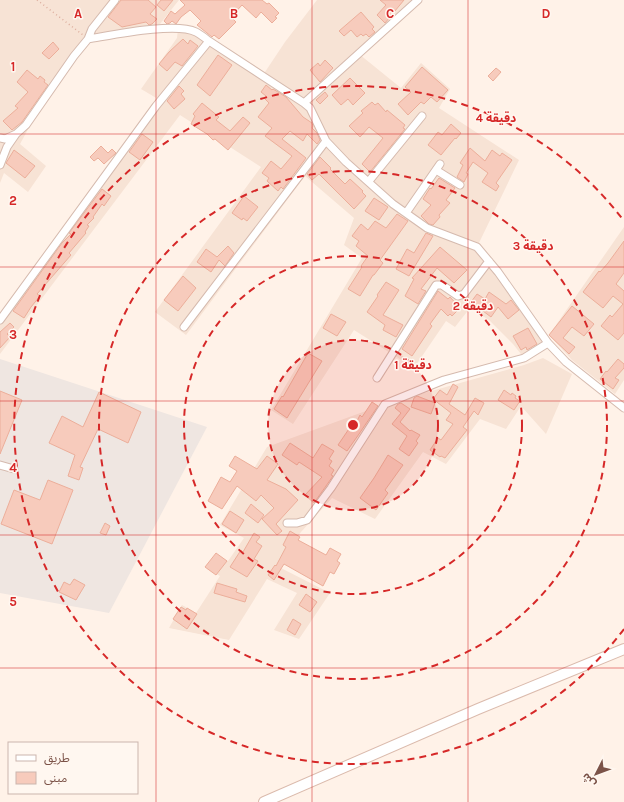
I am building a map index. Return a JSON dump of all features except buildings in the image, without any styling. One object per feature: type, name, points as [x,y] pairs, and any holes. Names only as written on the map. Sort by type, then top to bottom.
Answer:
[{"type":"main road","points":[[264,802],[478,709],[624,649]]},
{"type":"street","points":[[0,165],[7,147],[16,134],[26,125],[74,56],[88,39],[92,29],[115,0]]},
{"type":"street","points":[[304,103],[418,0]]},
{"type":"street","points":[[88,39],[156,29],[178,28],[196,32],[304,103],[310,108],[326,141],[346,162],[393,204],[427,228],[477,247],[498,272],[548,343],[566,362],[624,408]]},
{"type":"street","points":[[0,320],[156,106],[209,41]]},
{"type":"street","points":[[369,181],[422,116]]},
{"type":"street","points":[[0,138],[5,139],[16,134]]},
{"type":"street","points":[[184,327],[326,141]]},
{"type":"street","points":[[406,213],[440,164]]},
{"type":"street","points":[[436,170],[460,185]]},
{"type":"street","points":[[377,378],[436,285],[442,284],[458,296],[464,294],[489,261]]},
{"type":"street","points":[[287,523],[297,524],[307,520],[331,488],[385,404],[444,380],[524,358],[548,343]]},
{"type":"street","points":[[0,465],[14,469]]},
{"type":"path","points":[[37,0],[88,39]]},
{"type":"shaded area","points":[[0,0],[179,0],[156,29],[88,39],[47,95],[20,144],[46,166],[28,192],[4,173],[0,183]]},
{"type":"shaded area","points":[[317,0],[418,0],[359,54],[401,88],[421,63],[450,89],[439,108],[519,160],[477,247],[548,343],[524,358],[513,344],[489,320],[470,308],[455,327],[446,321],[414,368],[354,330],[293,424],[271,410],[362,258],[344,245],[354,218],[305,176],[186,335],[155,312],[261,167],[180,115],[0,354],[0,315],[158,99],[141,89],[177,38],[178,28],[196,32],[263,75],[285,42]]},
{"type":"shaded area","points":[[624,227],[624,380],[615,394],[572,360],[549,335]]},
{"type":"shaded area","points":[[543,358],[572,374],[546,434],[521,406],[506,429],[480,419],[446,464],[423,452],[375,519],[332,498],[301,532],[277,566],[330,593],[299,639],[274,630],[297,593],[267,579],[229,640],[169,628],[182,605],[196,613],[220,576],[207,569],[217,554],[228,561],[244,538],[220,525],[267,447],[385,404],[524,365]]},
{"type":"shaded area","points":[[0,359],[207,427],[109,613],[0,593]]}]
